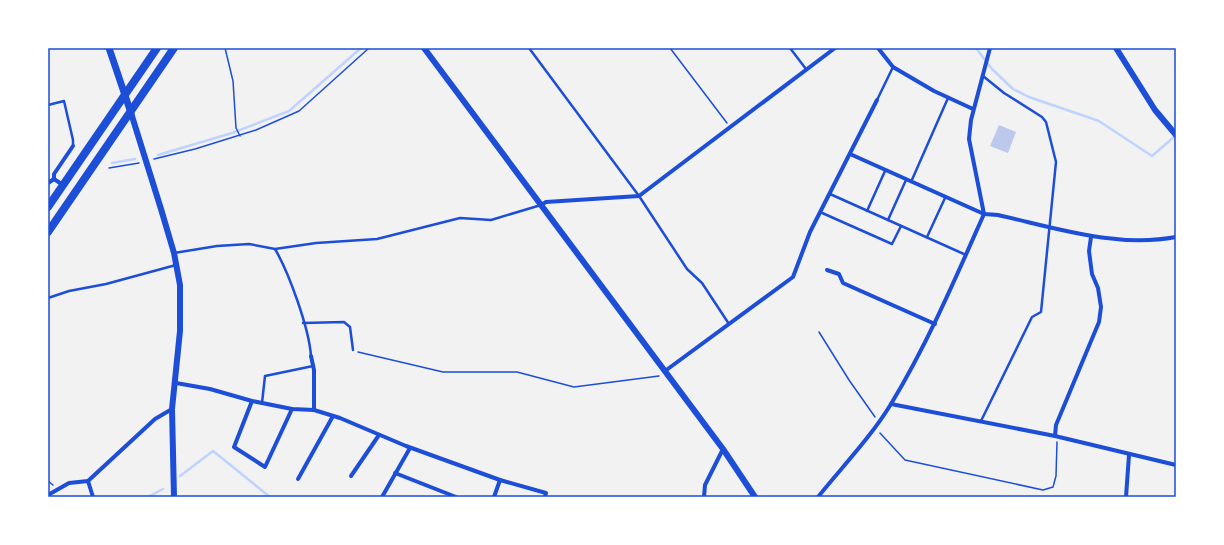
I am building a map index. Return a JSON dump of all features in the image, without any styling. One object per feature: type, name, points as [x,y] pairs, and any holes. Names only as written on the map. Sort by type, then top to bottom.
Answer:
[{"type":"highway","points":[[48,207],[157,48]]},
{"type":"highway","points":[[48,232],[174,48]]},
{"type":"main road","points":[[110,48],[131,112]]},
{"type":"street","points":[[424,48],[742,474],[755,497]]},
{"type":"street","points":[[541,205],[546,202],[639,196],[835,48]]},
{"type":"street","points":[[878,48],[892,67],[948,98],[973,109]]},
{"type":"street","points":[[1116,48],[1156,110],[1176,134]]},
{"type":"street","points":[[818,497],[875,427],[891,404],[935,324],[984,214],[969,139],[973,109],[988,49]]},
{"type":"street","points":[[665,371],[793,277],[810,232],[877,100]]},
{"type":"street","points":[[131,112],[174,253],[181,307],[176,384],[172,409],[174,497]]},
{"type":"street","points":[[48,183],[54,178],[53,176],[55,170],[72,146]]},
{"type":"street","points":[[850,154],[911,183],[984,214],[998,215],[1091,237],[1158,241],[1176,237]]},
{"type":"street","points":[[54,178],[63,185]]},
{"type":"street","points":[[1056,436],[1056,425],[1099,322],[1101,307],[1098,288],[1092,274],[1089,251],[1091,237]]},
{"type":"street","points":[[827,270],[839,274],[844,283],[935,324]]},
{"type":"street","points":[[311,356],[313,366],[314,410]]},
{"type":"street","points":[[176,384],[210,389],[252,401],[292,409],[314,410],[333,416],[410,448],[500,480],[546,493],[545,497]]},
{"type":"street","points":[[252,401],[234,448],[265,467],[292,409]]},
{"type":"street","points":[[891,404],[1056,436],[1129,455],[1176,464]]},
{"type":"street","points":[[48,495],[69,483],[88,481],[155,419],[172,409]]},
{"type":"street","points":[[298,479],[333,416]]},
{"type":"street","points":[[351,476],[379,435]]},
{"type":"street","points":[[382,497],[410,448]]},
{"type":"street","points":[[704,497],[705,484],[723,449]]},
{"type":"street","points":[[1126,497],[1129,455]]},
{"type":"street","points":[[395,473],[456,497]]},
{"type":"street","points":[[494,497],[500,480]]},
{"type":"street","points":[[88,481],[92,496]]},
{"type":"lane","points":[[529,48],[639,196],[687,269],[702,283],[730,324]]},
{"type":"lane","points":[[790,48],[806,69]]},
{"type":"lane","points":[[877,100],[892,67]]},
{"type":"lane","points":[[981,422],[1032,317],[1041,312],[1056,162],[1046,122],[1042,117],[1004,93],[982,76]]},
{"type":"lane","points":[[911,183],[948,98]]},
{"type":"lane","points":[[48,105],[64,101],[73,140],[72,146]]},
{"type":"lane","points":[[867,211],[885,171]]},
{"type":"lane","points":[[888,220],[906,180]]},
{"type":"lane","points":[[830,194],[966,255]]},
{"type":"lane","points":[[927,237],[945,198]]},
{"type":"lane","points":[[174,253],[217,246],[249,244],[275,249],[316,243],[376,239],[460,218],[491,220],[541,205]]},
{"type":"lane","points":[[820,212],[892,244],[901,226]]},
{"type":"lane","points":[[275,249],[286,271],[303,323],[311,356]]},
{"type":"lane","points":[[48,298],[69,291],[106,284],[176,265]]},
{"type":"lane","points":[[303,323],[344,322],[348,324],[352,334],[353,350]]},
{"type":"lane","points":[[262,403],[265,376],[313,366]]},
{"type":"path","points":[[225,48],[233,81],[236,128],[239,135]]},
{"type":"path","points":[[109,168],[147,161],[195,149],[256,130],[300,112],[369,48]]},
{"type":"path","points":[[670,48],[730,127]]},
{"type":"path","points":[[819,332],[849,380],[879,421]]},
{"type":"path","points":[[353,350],[367,355],[443,372],[517,372],[574,386],[659,376],[665,371]]},
{"type":"path","points":[[875,427],[905,460],[1043,490],[1053,487],[1056,476],[1056,436]]},
{"type":"building","points":[[999,125],[1016,132],[1008,153],[990,146]]},
{"type":"waterway","points":[[158,155],[232,133],[289,111],[361,48]]},
{"type":"waterway","points":[[976,48],[992,69],[1013,89],[1029,97],[1099,121],[1152,156],[1175,136]]},
{"type":"waterway","points":[[112,163],[135,159]]},
{"type":"waterway","points":[[180,476],[213,451],[270,497]]},
{"type":"waterway","points":[[148,497],[163,489]]}]
